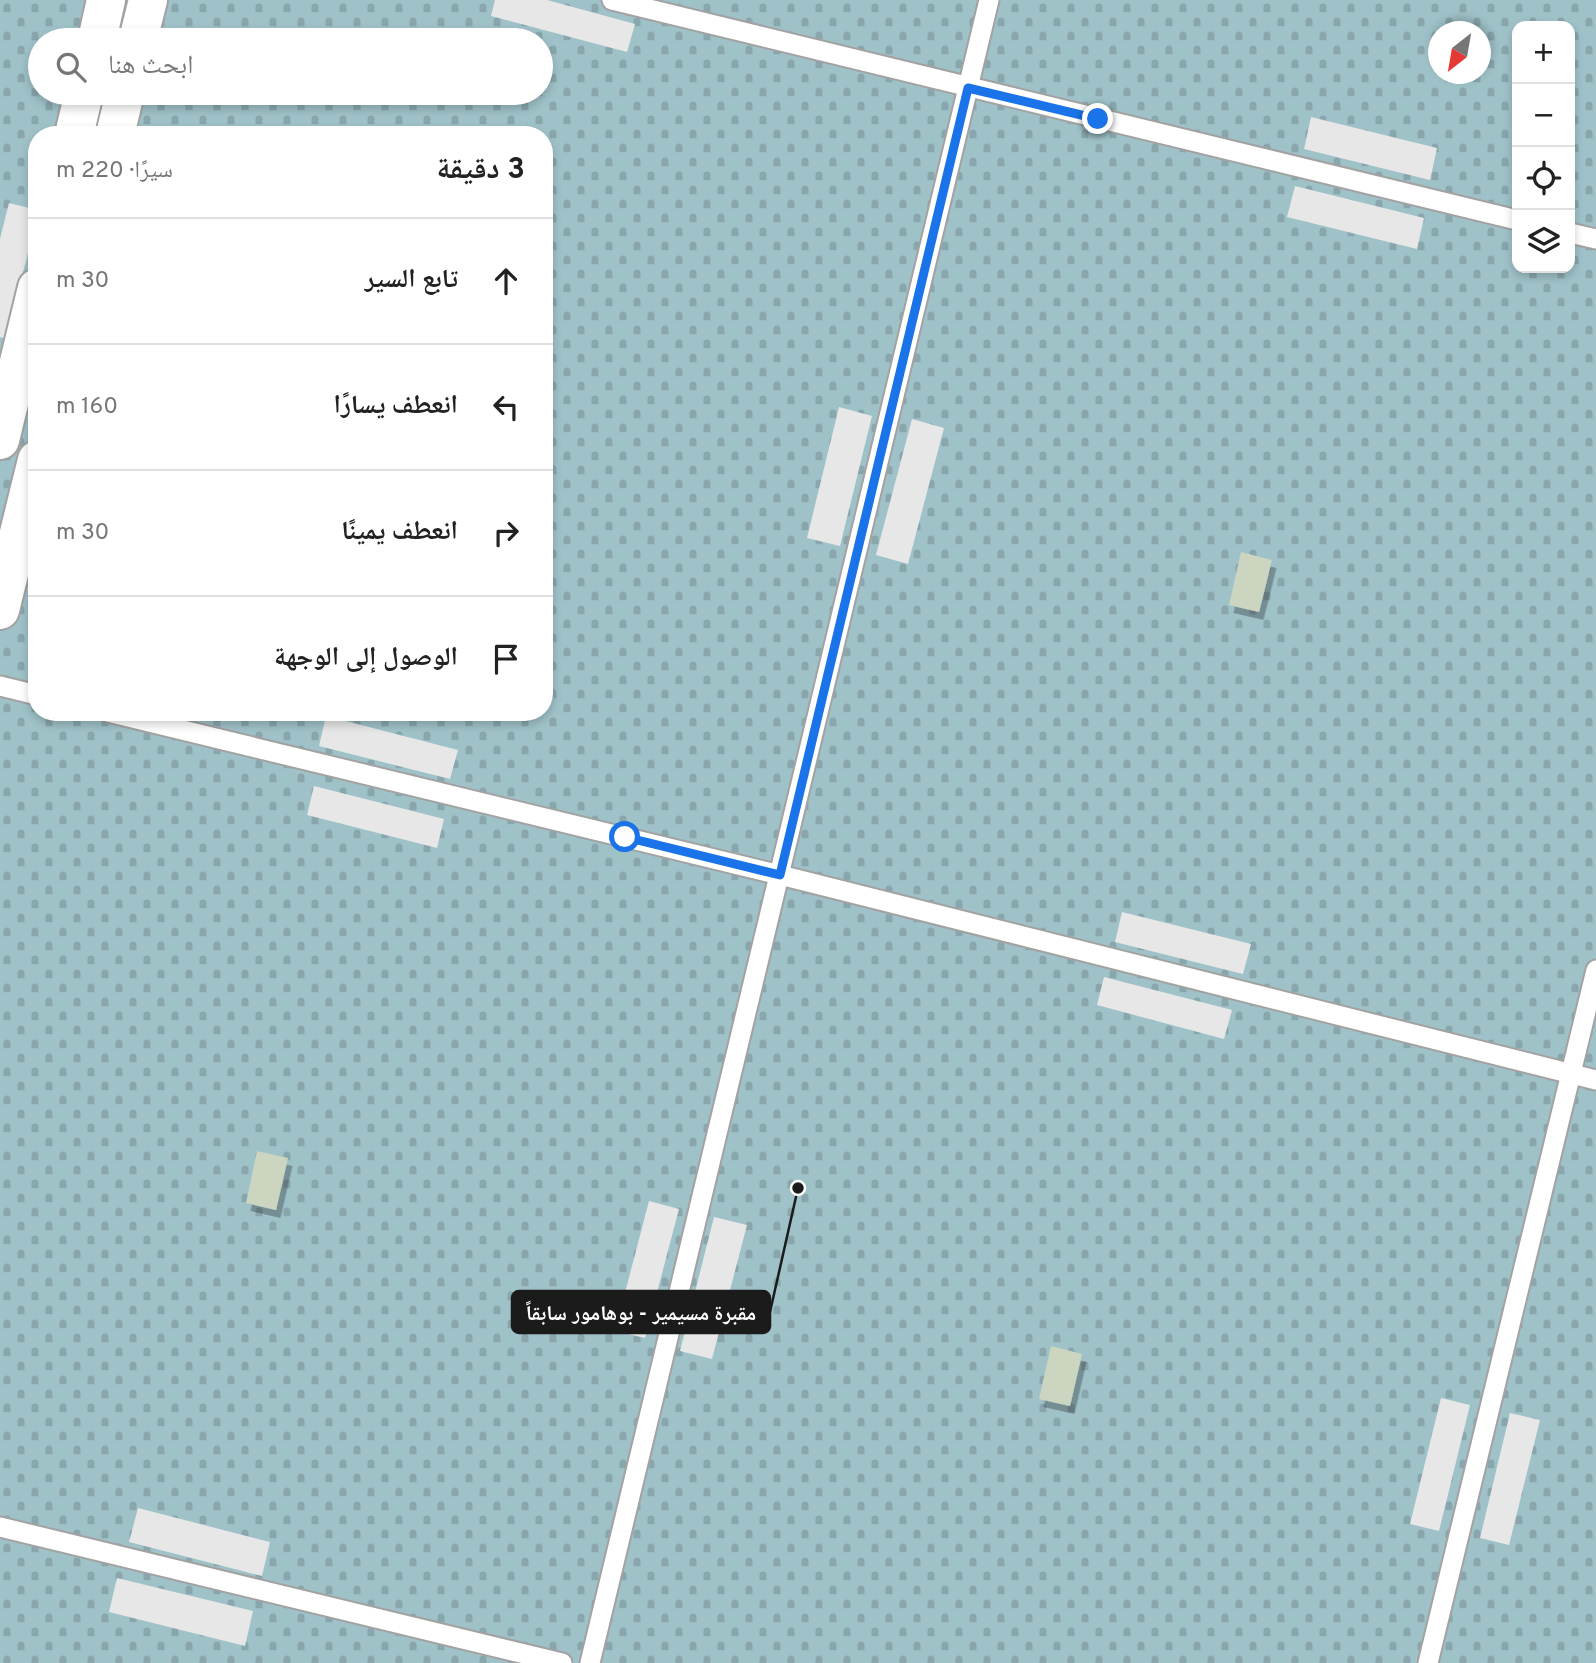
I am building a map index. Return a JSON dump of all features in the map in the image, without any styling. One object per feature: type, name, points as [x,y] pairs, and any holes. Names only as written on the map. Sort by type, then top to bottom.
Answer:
[{"type":"street","points":[[100,28],[106,0]]},
{"type":"street","points":[[141,28],[148,0]]},
{"type":"street","points":[[76,126],[81,105]]},
{"type":"street","points":[[117,126],[122,105]]},
{"type":"street","points":[[0,440],[28,325]]},
{"type":"street","points":[[2,595],[28,495]]},
{"type":"lane","points":[[612,0],[1512,219]]},
{"type":"lane","points":[[590,1663],[989,0]]},
{"type":"lane","points":[[1575,234],[1596,239]]},
{"type":"lane","points":[[0,686],[28,693]]},
{"type":"lane","points":[[145,721],[780,875],[1596,1080]]},
{"type":"lane","points":[[1428,1663],[1596,970]]},
{"type":"lane","points":[[0,1527],[562,1663]]},
{"type":"green space","points":[[0,0],[1596,0],[1596,1663],[0,1663]]},
{"type":"shaded area","points":[[495,0],[547,0],[635,24],[627,52],[553,32],[553,28],[536,28],[491,16]]},
{"type":"shaded area","points":[[1311,117],[1437,148],[1430,180],[1304,149]]},
{"type":"shaded area","points":[[1295,186],[1424,218],[1417,249],[1287,217]]},
{"type":"shaded area","points":[[9,203],[28,208],[28,253],[6,339],[0,337],[0,239]]},
{"type":"shaded area","points":[[839,407],[872,416],[840,546],[807,538]]},
{"type":"shaded area","points":[[912,419],[944,428],[908,564],[876,555]]},
{"type":"shaded area","points":[[325,721],[345,721],[458,750],[450,779],[319,746]]},
{"type":"shaded area","points":[[314,786],[444,819],[437,848],[307,815]]},
{"type":"shaded area","points":[[1122,912],[1251,944],[1243,974],[1115,942]]},
{"type":"shaded area","points":[[1104,977],[1232,1010],[1224,1039],[1097,1005]]},
{"type":"shaded area","points":[[649,1201],[679,1209],[645,1338],[615,1331]]},
{"type":"shaded area","points":[[714,1217],[747,1225],[712,1359],[680,1351]]},
{"type":"shaded area","points":[[1441,1398],[1470,1405],[1439,1531],[1410,1524]]},
{"type":"shaded area","points":[[1510,1413],[1540,1420],[1509,1545],[1480,1538]]},
{"type":"shaded area","points":[[138,1508],[270,1542],[262,1576],[129,1542]]},
{"type":"shaded area","points":[[117,1578],[253,1611],[245,1646],[109,1612]]},
{"type":"building","points":[[1241,552],[1272,560],[1259,612],[1229,605]]},
{"type":"building","points":[[257,1151],[288,1158],[276,1210],[246,1203]]},
{"type":"building","points":[[1051,1346],[1082,1354],[1070,1406],[1039,1399]]},
{"type":"place","name":"مقبرة مسيمير - بوهامور سابقاً","points":[[798,1188]]},
{"type":"route","points":[[625,837],[780,875],[968,88],[1098,119]]}]
